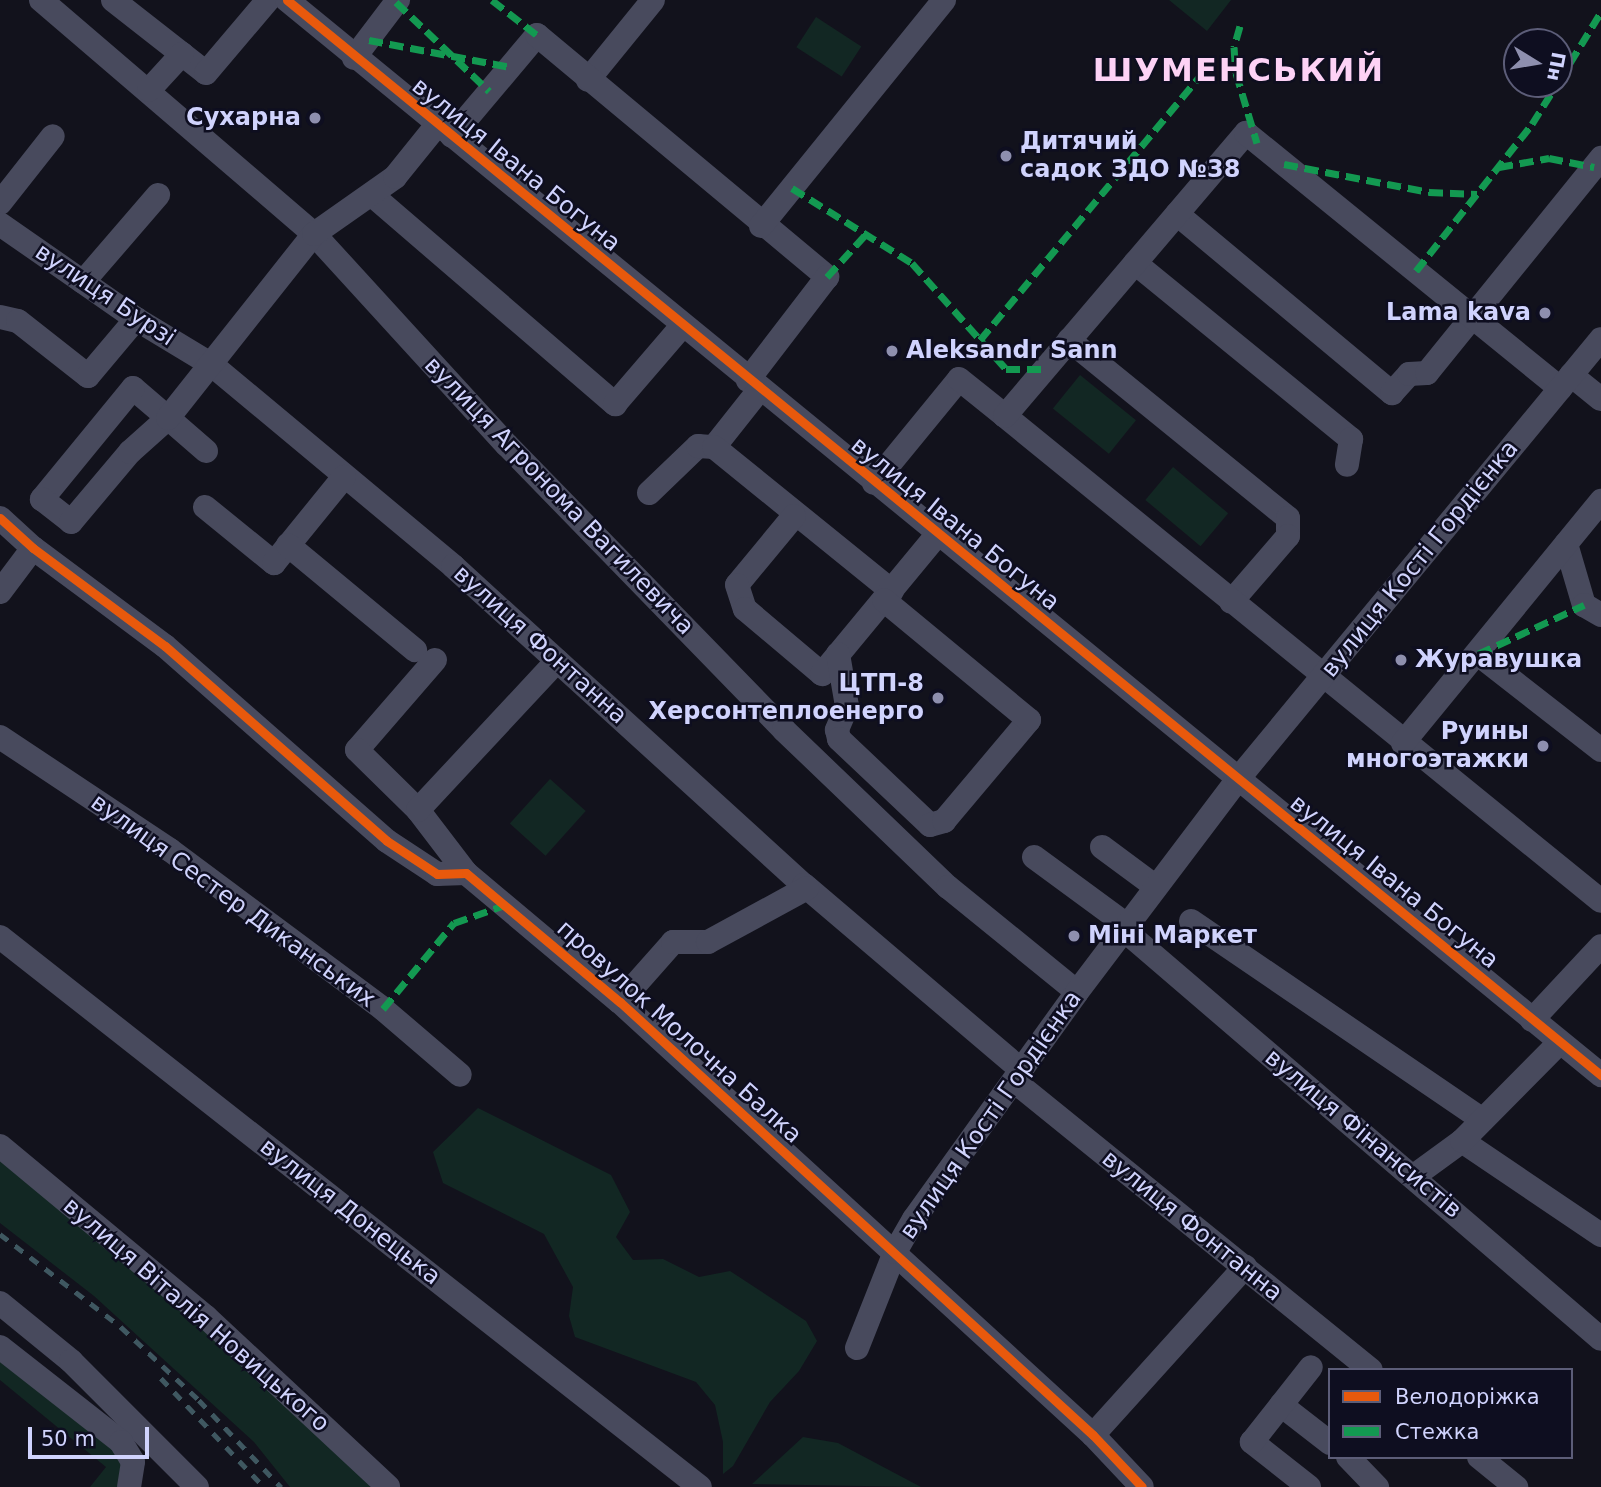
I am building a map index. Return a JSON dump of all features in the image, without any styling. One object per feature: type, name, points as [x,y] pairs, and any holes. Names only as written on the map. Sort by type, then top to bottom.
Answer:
[{"type":"street","name":"вулиця Агронома Вагилевича","points":[[41,0],[314,233],[507,445],[784,730],[948,887],[1077,992]]},
{"type":"street","points":[[113,0],[206,73],[268,0]]},
{"type":"street","name":"вулиця Івана Богуна","points":[[287,0],[354,58],[1601,1075]]},
{"type":"street","points":[[354,58],[398,0]]},
{"type":"street","points":[[589,80],[653,0]]},
{"type":"street","points":[[761,226],[944,0]]},
{"type":"street","points":[[206,451],[167,418],[133,388],[42,499],[71,522],[130,452],[167,418],[212,365],[314,233],[372,195],[406,165],[537,35],[761,226],[827,277],[714,447]]},
{"type":"street","points":[[149,90],[182,54]]},
{"type":"street","points":[[1005,416],[1246,133],[1472,317],[1566,382],[1601,399]]},
{"type":"street","points":[[0,203],[52,136]]},
{"type":"street","points":[[1177,214],[1392,393],[1409,374],[1427,373],[1601,158]]},
{"type":"street","points":[[83,282],[158,195]]},
{"type":"street","points":[[372,195],[615,404],[682,326]]},
{"type":"street","name":"вулиця Бурзі","points":[[0,224],[136,319],[212,365]]},
{"type":"street","points":[[1135,263],[1350,439],[1347,465]]},
{"type":"street","points":[[0,317],[18,321],[88,376],[136,319]]},
{"type":"street","name":"вулиця Кості Гордієнка","points":[[857,1348],[895,1252],[1077,992],[1238,779],[1601,339]]},
{"type":"street","points":[[1069,340],[1288,518],[1288,536],[1231,602]]},
{"type":"street","name":"вулиця Фонтанна","points":[[212,365],[453,566],[807,888],[1018,1075],[1369,1368]]},
{"type":"street","points":[[874,482],[959,379],[1322,677],[1601,901]]},
{"type":"street","points":[[649,493],[698,446],[714,447],[888,595],[1029,720],[944,821],[930,825],[839,740],[837,730],[847,706],[838,654]]},
{"type":"street","points":[[205,507],[274,563],[344,477]]},
{"type":"street","points":[[1404,743],[1601,501]]},
{"type":"street","points":[[794,516],[737,585],[745,609],[822,674],[938,534]]},
{"type":"street","points":[[0,518],[33,548],[165,646],[387,841],[437,873],[466,873]]},
{"type":"street","points":[[1566,544],[1584,605],[1601,615]]},
{"type":"street","name":"провулок Молочна Балка","points":[[288,545],[425,655],[357,750],[418,810],[466,873],[620,1002],[1093,1435],[1142,1487]]},
{"type":"street","points":[[0,592],[33,548]]},
{"type":"street","points":[[1478,654],[1601,750]]},
{"type":"street","points":[[418,810],[557,661]]},
{"type":"street","name":"вулиця Сестер Диканських","points":[[0,737],[181,859],[383,1009],[460,1075]]},
{"type":"street","points":[[1102,847],[1156,887]]},
{"type":"street","name":"вулиця Фінансистів","points":[[1034,857],[1126,928],[1601,1339]]},
{"type":"street","points":[[620,1002],[673,942],[708,942],[807,888]]},
{"type":"street","points":[[1191,921],[1483,1121]]},
{"type":"street","name":"вулиця Донецька","points":[[0,937],[700,1487]]},
{"type":"street","points":[[1532,1020],[1601,946]]},
{"type":"street","points":[[1414,1176],[1462,1141],[1560,1042]]},
{"type":"street","points":[[1462,1141],[1601,1235]]},
{"type":"street","name":"вулиця Віталія Новицького","points":[[0,1146],[206,1317],[388,1487]]},
{"type":"street","points":[[1093,1435],[1245,1267]]},
{"type":"street","points":[[0,1303],[71,1361],[197,1487]]},
{"type":"street","points":[[0,1347],[128,1452],[134,1471],[129,1487]]},
{"type":"street","points":[[1309,1487],[1252,1443],[1311,1367]]},
{"type":"street","points":[[1281,1405],[1328,1441]]},
{"type":"street","points":[[1350,1459],[1377,1487]]},
{"type":"street","points":[[1481,1459],[1516,1487]]},
{"type":"green space","points":[[1169,0],[1231,0],[1207,31]]},
{"type":"green space","points":[[816,17],[861,46],[842,77],[796,47]]},
{"type":"green space","points":[[1080,375],[1136,420],[1109,454],[1053,408]]},
{"type":"green space","points":[[1173,467],[1228,513],[1201,546],[1145,500]]},
{"type":"green space","points":[[550,779],[586,811],[546,856],[510,824]]},
{"type":"green space","points":[[478,1108],[611,1175],[630,1212],[616,1237],[633,1260],[663,1259],[699,1277],[730,1271],[806,1321],[817,1341],[799,1371],[770,1402],[733,1466],[723,1474],[723,1442],[715,1405],[696,1382],[575,1337],[569,1316],[573,1287],[544,1234],[443,1183],[433,1152]]},
{"type":"green space","points":[[0,1161],[163,1290],[377,1487],[290,1487],[254,1442],[94,1296],[0,1223]]},
{"type":"green space","points":[[0,1353],[124,1460],[121,1487],[90,1487],[106,1467],[0,1380]]},
{"type":"green space","points":[[803,1437],[838,1443],[921,1487],[752,1484]]},
{"type":"railway","points":[[0,1234],[121,1327],[199,1400],[281,1487]]},
{"type":"railway","points":[[161,1378],[264,1487]]},
{"type":"marked path","points":[[492,0],[537,35]]},
{"type":"marked path","points":[[396,2],[489,91]]},
{"type":"marked path","points":[[1573,58],[1601,12]]},
{"type":"marked path","points":[[1240,26],[1234,47],[1236,73],[1257,143]]},
{"type":"marked path","points":[[369,40],[510,67]]},
{"type":"marked path","points":[[980,340],[1199,77]]},
{"type":"marked path","points":[[1416,271],[1532,124],[1548,98]]},
{"type":"marked path","points":[[1499,167],[1549,158],[1594,167]]},
{"type":"marked path","points":[[1284,164],[1429,192],[1477,194]]},
{"type":"marked path","points":[[792,188],[912,263],[1006,369],[1044,369]]},
{"type":"marked path","points":[[827,277],[866,234]]},
{"type":"marked path","points":[[1478,654],[1584,605]]},
{"type":"marked path","points":[[383,1009],[454,923],[505,905]]},
{"type":"cycle path","points":[[287,0],[1601,1075]]},
{"type":"cycle path","points":[[0,518],[33,548],[165,646],[387,841],[437,874],[466,873],[620,1002],[1093,1435],[1142,1487]]},
{"type":"place","name":"Сухарна","points":[[315,118]]},
{"type":"place","name":"Дитячий садок ЗДО №38","points":[[1006,156]]},
{"type":"place","name":"Lama kava","points":[[1545,313]]},
{"type":"place","name":"Aleksandr Sann","points":[[892,351]]},
{"type":"place","name":"Журавушка","points":[[1401,660]]},
{"type":"place","name":"ЦТП-8 Херсонтеплоенерго","points":[[938,698]]},
{"type":"place","name":"Руины многоэтажки","points":[[1543,746]]},
{"type":"place","name":"Міні Маркет","points":[[1074,936]]},
{"type":"district","name":"ШУМЕНСЬКИЙ","points":[[1239,70]]}]
